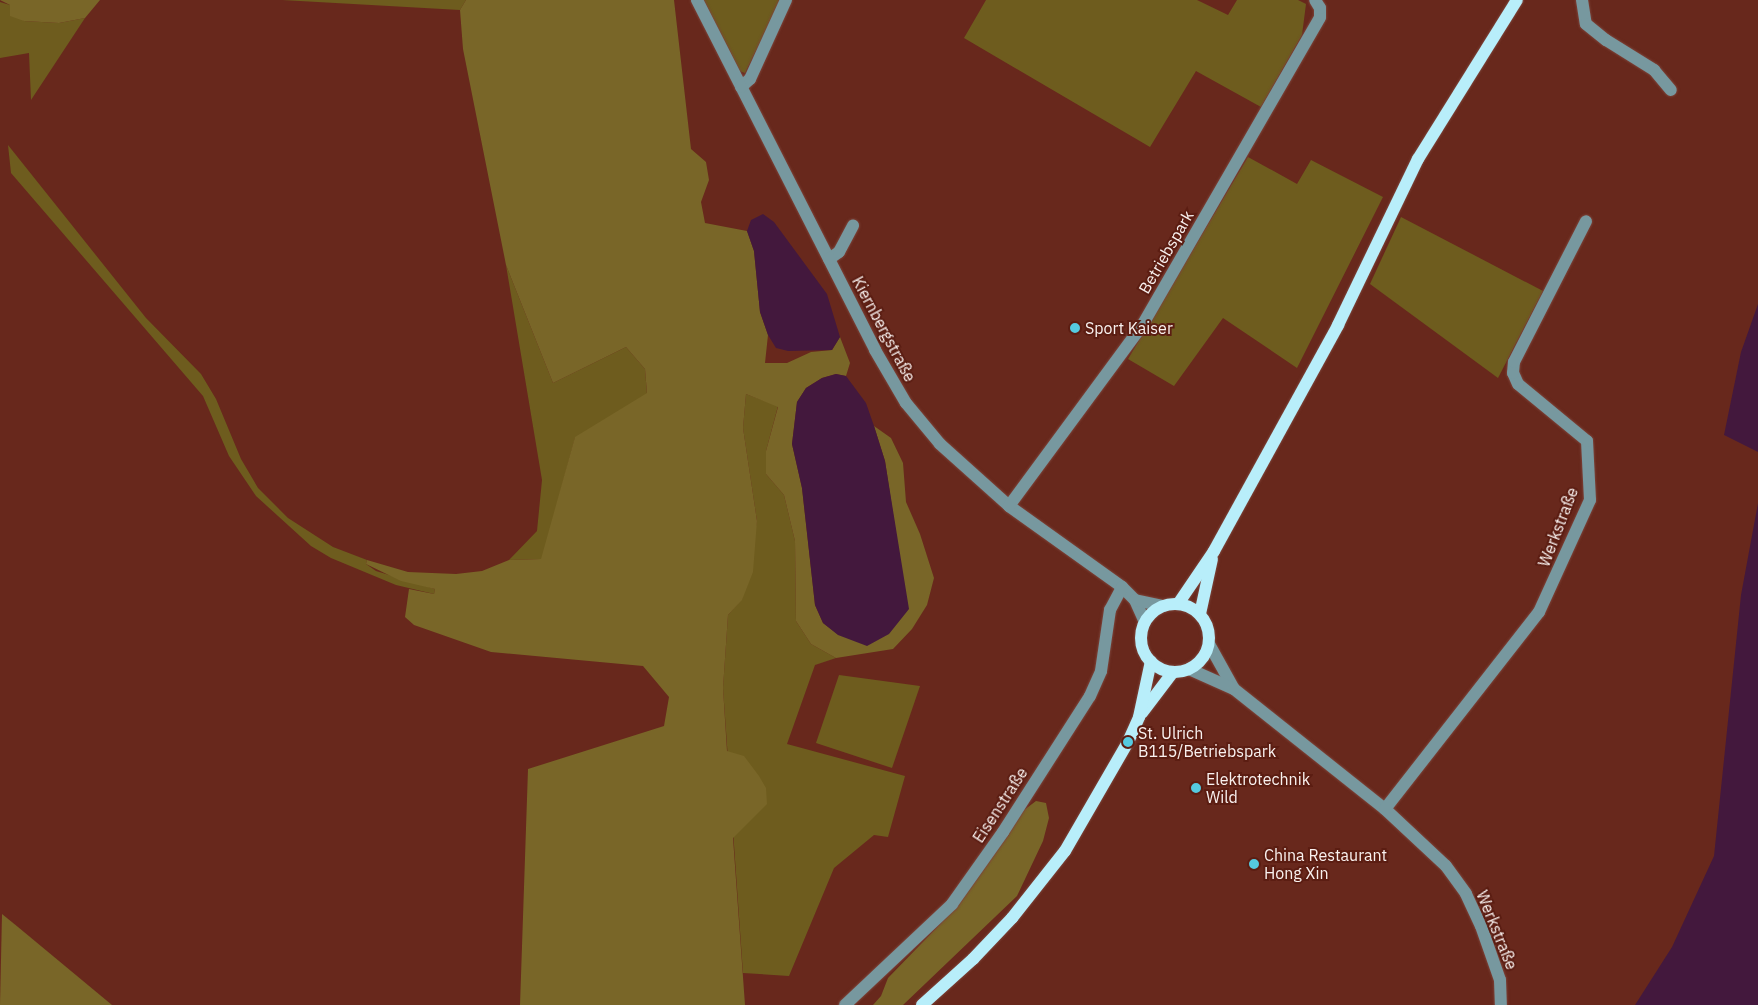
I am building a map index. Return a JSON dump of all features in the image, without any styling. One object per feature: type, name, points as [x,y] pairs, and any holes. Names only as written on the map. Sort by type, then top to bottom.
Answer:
[{"type":"main road","points":[[1178,604],[1214,551],[1338,325],[1418,159],[1517,0]]},
{"type":"main road","points":[[1200,614],[1214,551]]},
{"type":"main road","points":[[1178,604],[1200,614],[1208,628],[1209,644],[1202,659],[1189,669],[1173,672],[1151,661],[1142,646],[1145,622],[1163,606],[1178,604]]},
{"type":"main road","points":[[1139,717],[1151,661]]},
{"type":"main road","points":[[922,1005],[973,959],[1044,879],[1089,814],[1139,717],[1173,672]]},
{"type":"street","name":"Kiernbergstraße","points":[[697,0],[829,259],[906,403],[940,444],[1009,506],[1122,586],[1135,600],[1145,622]]},
{"type":"street","points":[[741,87],[750,79],[786,0]]},
{"type":"street","name":"Betriebspark","points":[[1009,506],[1143,324],[1320,17],[1320,8],[1314,0]]},
{"type":"street","points":[[1582,0],[1586,24],[1606,40],[1654,70],[1670,90]]},
{"type":"street","name":"Werkstraße","points":[[1385,809],[1539,612],[1590,500],[1587,441],[1518,384],[1513,373],[1514,362],[1586,221]]},
{"type":"street","points":[[829,259],[840,252],[853,226]]},
{"type":"street","name":"Eisenstraße","points":[[845,1005],[952,904],[1003,832],[1090,696],[1101,671],[1110,610],[1122,586]]},
{"type":"street","points":[[1135,600],[1163,606]]},
{"type":"street","name":"Werkstraße","points":[[1209,644],[1234,689]]},
{"type":"street","name":"Werkstraße","points":[[1189,669],[1234,689],[1385,809],[1446,866],[1466,894],[1498,974],[1501,1005]]},
{"type":"shaded area","points":[[0,0],[100,0],[85,18],[59,23],[24,21],[10,16],[10,5]]},
{"type":"shaded area","points":[[282,0],[466,0],[460,10]]},
{"type":"shaded area","points":[[466,0],[674,0],[691,149],[706,162],[709,180],[701,202],[705,223],[747,231],[754,251],[760,312],[768,335],[765,363],[787,363],[811,352],[832,350],[840,337],[850,363],[846,376],[836,374],[822,378],[806,388],[797,402],[792,444],[802,488],[815,605],[823,623],[839,635],[901,566],[885,461],[874,426],[891,438],[903,463],[906,502],[920,534],[934,578],[927,605],[912,629],[893,649],[836,658],[811,644],[796,621],[795,541],[784,495],[766,474],[766,451],[778,407],[746,394],[743,428],[757,521],[753,572],[742,600],[728,615],[723,688],[727,751],[744,756],[766,788],[767,804],[733,838],[745,1005],[520,1005],[528,769],[664,726],[669,697],[643,666],[491,652],[414,625],[405,617],[409,589],[434,594],[435,589],[401,581],[366,564],[367,560],[408,572],[456,574],[482,571],[509,560],[541,559],[575,437],[647,393],[645,369],[626,347],[553,383],[506,265],[463,49],[460,10]]},
{"type":"shaded area","points":[[703,0],[781,0],[745,73],[739,71]]},
{"type":"shaded area","points":[[986,0],[1197,0],[1228,15],[1237,0],[1298,0],[1306,4],[1302,35],[1261,107],[1196,71],[1150,147],[964,38]]},
{"type":"shaded area","points":[[0,2],[10,5],[24,21],[59,23],[85,18],[31,100],[29,53],[0,58]]},
{"type":"shaded area","points":[[8,145],[146,318],[201,374],[216,399],[241,459],[258,488],[288,518],[333,547],[367,560],[366,564],[376,571],[435,589],[434,594],[396,585],[331,558],[311,546],[256,496],[229,456],[203,396],[11,173]]},
{"type":"shaded area","points":[[1248,157],[1297,184],[1311,160],[1383,197],[1297,368],[1223,318],[1174,386],[1128,359]]},
{"type":"shaded area","points":[[763,214],[774,222],[827,294],[840,337],[832,350],[788,351],[776,348],[768,335],[760,312],[754,251],[747,231],[751,220]]},
{"type":"shaded area","points":[[1401,217],[1543,291],[1498,378],[1370,284]]},
{"type":"shaded area","points":[[506,265],[553,383],[626,347],[645,369],[647,394],[575,438],[542,559],[509,560],[537,531],[542,480]]},
{"type":"shaded area","points":[[1758,304],[1758,452],[1724,435],[1741,352]]},
{"type":"shaded area","points":[[836,374],[846,376],[866,403],[885,461],[909,609],[889,634],[867,646],[838,635],[823,623],[815,605],[802,488],[792,444],[797,402],[806,388],[822,378]]},
{"type":"shaded area","points":[[746,394],[778,406],[766,451],[766,474],[784,495],[795,541],[796,621],[811,644],[836,658],[815,665],[787,744],[905,776],[888,837],[874,835],[834,868],[789,976],[743,973],[723,688],[728,615],[742,599],[757,521],[743,428]]},
{"type":"shaded area","points":[[1758,503],[1758,1005],[1635,1005],[1672,947],[1714,856],[1741,595]]},
{"type":"shaded area","points":[[839,675],[920,686],[892,768],[816,743]]},
{"type":"shaded area","points":[[1036,801],[1046,803],[1049,818],[1043,841],[1017,896],[903,1005],[873,1005],[881,996],[888,978],[949,915],[1024,810]]},
{"type":"shaded area","points":[[2,914],[18,927],[112,1005],[0,1005]]},
{"type":"place","name":"Sport Kaiser","points":[[1075,328]]},
{"type":"place","name":"St. Ulrich B115/Betriebspark","points":[[1128,742]]},
{"type":"place","name":"Elektrotechnik Wild","points":[[1196,788]]},
{"type":"place","name":"China Restaurant Hong Xin","points":[[1254,864]]}]
